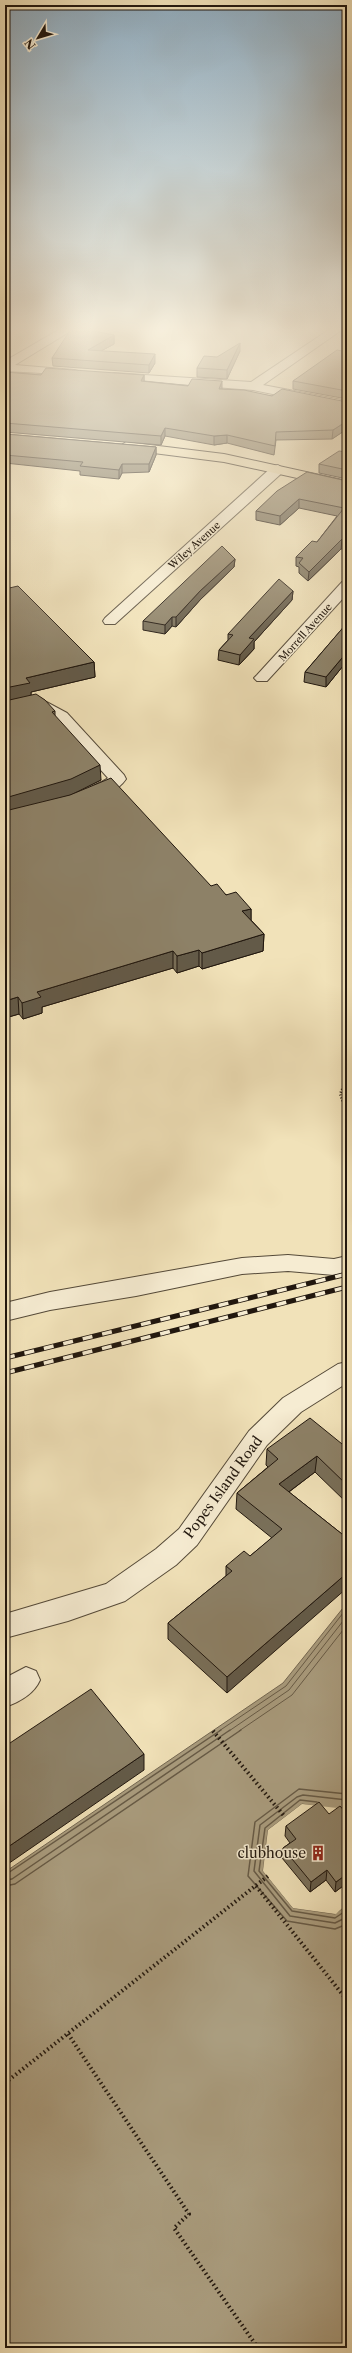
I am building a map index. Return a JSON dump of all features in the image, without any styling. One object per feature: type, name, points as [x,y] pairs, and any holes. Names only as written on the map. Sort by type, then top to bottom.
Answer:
[{"type":"main road","points":[[117,445],[194,453],[278,469],[347,485]]},
{"type":"street","name":"Wiley Avenue","points":[[110,621],[278,469]]},
{"type":"street","name":"Morrell Avenue","points":[[262,678],[347,585]]},
{"type":"street","points":[[5,710],[39,703],[61,716],[118,779],[106,788],[76,801]]},
{"type":"street","points":[[5,1312],[50,1301],[136,1287],[242,1266],[288,1263],[334,1267],[347,1264]]},
{"type":"street","name":"Popes Island Road","points":[[5,1626],[68,1609],[115,1593],[166,1557],[188,1537],[258,1438],[292,1405],[347,1371]]},
{"type":"path","points":[[347,1078],[340,1094],[347,1114]]},
{"type":"path","points":[[213,1731],[285,1817]]},
{"type":"path","points":[[5,2083],[268,1876]]},
{"type":"path","points":[[256,1886],[347,2000]]},
{"type":"path","points":[[68,2034],[189,2214],[174,2228],[258,2348]]},
{"type":"water","points":[[347,1603],[347,1811],[302,1804],[268,1830],[263,1871],[293,1908],[335,1914],[347,1905],[347,2348],[5,2348],[5,1872],[283,1683]]},
{"type":"pier","points":[[302,1804],[346,1809],[347,1813],[303,1806],[270,1831],[265,1870],[294,1906],[335,1912],[347,1903],[336,1914],[293,1908],[263,1871],[268,1830]]},
{"type":"building","points":[[5,439],[61,439],[156,447],[149,464],[122,464],[119,470],[80,466],[83,462],[5,455]]},
{"type":"building","points":[[244,439],[276,439],[275,446]]},
{"type":"building","points":[[339,451],[347,452],[347,470],[319,464]]},
{"type":"building","points":[[307,472],[347,481],[347,536],[344,540],[342,539],[309,572],[299,563],[303,558],[296,557],[312,541],[317,542],[344,508],[299,499],[280,516],[256,511],[277,491]]},
{"type":"building","points":[[222,546],[235,559],[200,591],[176,617],[172,617],[165,625],[143,621]]},
{"type":"building","points":[[279,579],[293,591],[249,638],[254,639],[240,655],[219,650],[233,635],[228,634]]},
{"type":"building","points":[[18,586],[94,662],[26,678],[30,683],[5,688],[5,589]]},
{"type":"building","points":[[347,623],[347,652],[326,677],[305,672]]},
{"type":"building","points":[[36,694],[45,700],[55,711],[52,712],[100,765],[71,779],[5,798],[5,701]]},
{"type":"building","points":[[111,778],[211,886],[217,884],[226,895],[236,892],[251,909],[242,911],[264,934],[202,953],[199,950],[177,956],[173,951],[37,992],[41,997],[22,1003],[18,997],[5,1001],[5,811],[70,795]]},
{"type":"building","points":[[310,1418],[347,1448],[347,1485],[317,1456],[279,1484],[347,1538],[347,1573],[227,1677],[168,1623],[232,1571],[226,1566],[244,1551],[250,1556],[282,1529],[237,1493],[278,1459],[267,1449]]},
{"type":"building","points":[[91,1689],[144,1754],[5,1849],[5,1743],[7,1745]]},
{"type":"building","name":"clubhouse","points":[[319,1802],[329,1814],[340,1806],[347,1814],[347,1874],[336,1882],[327,1870],[311,1882],[283,1848],[296,1839],[286,1826]]},
{"type":"railway","points":[[5,1358],[347,1274]]},
{"type":"railway","points":[[5,1373],[347,1287]]},
{"type":"place","name":"clubhouse","points":[[318,1853]]}]
